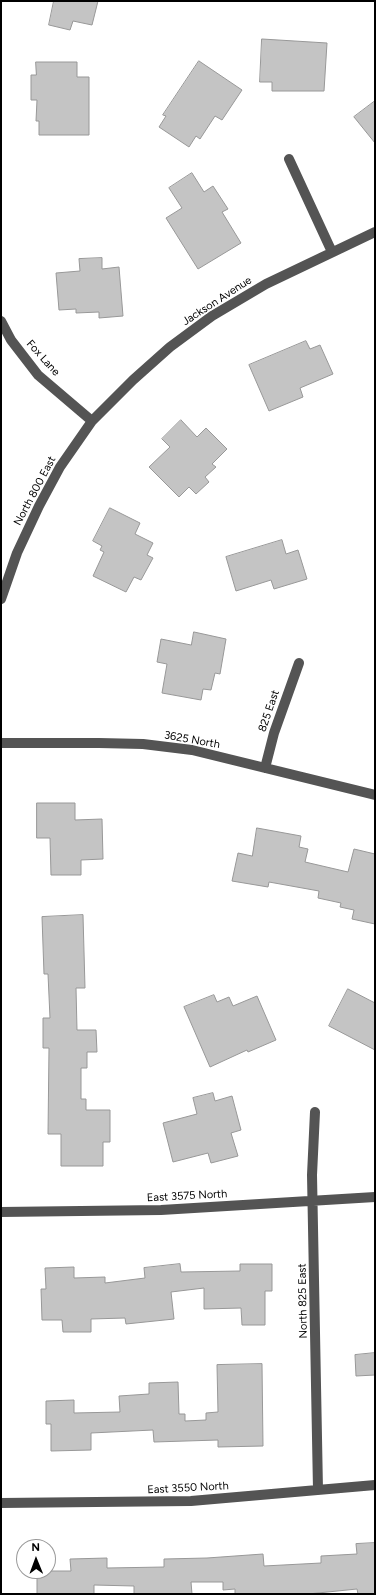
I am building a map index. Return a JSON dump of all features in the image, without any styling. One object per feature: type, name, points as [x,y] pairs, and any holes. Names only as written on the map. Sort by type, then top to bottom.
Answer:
[{"type":"street","points":[[289,159],[332,252]]},
{"type":"street","name":"Jackson Avenue","points":[[92,421],[133,380],[165,352],[212,316],[266,284],[375,232]]},
{"type":"street","name":"Fox Lane","points":[[1,321],[10,340],[38,375],[92,421]]},
{"type":"street","name":"North 800 East","points":[[1,599],[17,552],[39,506],[60,467],[92,421]]},
{"type":"street","name":"825 East","points":[[265,768],[274,733],[299,663]]},
{"type":"street","name":"3625 North","points":[[1,743],[143,744],[192,750],[375,795]]},
{"type":"street","name":"North 825 East","points":[[316,1112],[312,1175],[314,1201],[318,1490]]},
{"type":"street","name":"East 3575 North","points":[[1,1212],[161,1210],[375,1197]]},
{"type":"street","name":"East 3550 North","points":[[1,1503],[191,1501],[375,1485]]},
{"type":"building","points":[[54,1],[98,1],[92,25],[73,21],[70,30],[49,25]]},
{"type":"building","points":[[262,39],[327,43],[324,91],[272,91],[272,82],[260,82]]},
{"type":"building","points":[[199,61],[242,90],[222,120],[215,116],[200,139],[196,136],[189,147],[159,127],[166,116],[163,115]]},
{"type":"building","points":[[36,62],[77,62],[77,77],[89,77],[89,135],[39,135],[39,121],[36,121],[37,100],[31,100],[31,75],[36,75]]},
{"type":"building","points":[[375,101],[375,143],[354,117]]},
{"type":"building","points":[[192,173],[204,192],[213,186],[228,209],[222,212],[241,243],[198,269],[166,218],[182,208],[169,188]]},
{"type":"building","points":[[102,258],[102,269],[119,267],[123,316],[99,318],[99,312],[76,313],[76,309],[59,310],[56,273],[80,271],[79,259]]},
{"type":"building","points":[[306,341],[310,349],[320,345],[333,374],[300,388],[303,397],[269,411],[249,365]]},
{"type":"building","points":[[181,420],[197,437],[206,428],[227,449],[212,464],[216,467],[205,477],[209,482],[196,494],[189,487],[179,497],[149,467],[170,447],[162,439]]},
{"type":"building","points":[[110,508],[140,523],[135,534],[153,543],[147,555],[153,558],[141,580],[134,577],[126,592],[93,576],[104,552],[100,550],[102,546],[93,541]]},
{"type":"building","points":[[282,540],[286,554],[298,550],[307,579],[274,589],[271,580],[236,591],[226,557]]},
{"type":"building","points":[[194,632],[226,639],[220,674],[215,673],[211,690],[203,689],[201,700],[162,693],[167,664],[157,662],[161,639],[191,645]]},
{"type":"building","points":[[37,803],[75,803],[75,820],[102,819],[103,859],[81,860],[81,875],[51,875],[50,838],[37,838]]},
{"type":"building","points":[[257,828],[301,836],[299,847],[308,849],[305,862],[348,872],[354,849],[375,854],[375,924],[352,919],[354,910],[340,907],[341,903],[318,898],[319,891],[269,882],[268,887],[232,881],[238,853],[252,856]]},
{"type":"building","points":[[83,915],[85,988],[76,988],[77,1030],[96,1030],[97,1052],[87,1052],[87,1068],[81,1068],[81,1099],[86,1099],[86,1110],[110,1110],[110,1142],[103,1142],[103,1166],[61,1166],[61,1134],[48,1134],[49,1048],[43,1048],[43,1018],[50,1018],[48,974],[44,974],[42,917]]},
{"type":"building","points":[[348,989],[375,1003],[375,1050],[329,1026]]},
{"type":"building","points":[[214,995],[217,1002],[229,997],[233,1006],[257,996],[276,1040],[248,1052],[247,1050],[210,1067],[184,1007]]},
{"type":"building","points":[[213,1093],[215,1101],[232,1096],[241,1130],[231,1133],[238,1156],[211,1163],[208,1153],[173,1162],[163,1123],[197,1114],[193,1098]]},
{"type":"building","points":[[180,1264],[181,1272],[240,1271],[240,1264],[272,1264],[272,1291],[265,1291],[265,1325],[242,1325],[241,1308],[204,1309],[204,1288],[171,1292],[174,1319],[126,1324],[125,1318],[91,1319],[91,1332],[63,1332],[62,1320],[42,1320],[41,1289],[46,1289],[45,1268],[74,1267],[74,1278],[105,1277],[105,1283],[145,1278],[144,1268]]},
{"type":"building","points":[[375,1353],[375,1375],[356,1376],[355,1355]]},
{"type":"building","points":[[262,1364],[263,1446],[218,1447],[218,1440],[154,1442],[153,1430],[91,1433],[91,1450],[51,1451],[51,1424],[46,1424],[46,1401],[74,1400],[74,1413],[120,1412],[119,1396],[149,1394],[149,1383],[178,1382],[179,1414],[185,1414],[185,1421],[206,1420],[206,1413],[218,1412],[217,1365]]},
{"type":"building","points":[[375,1543],[375,1594],[358,1594],[357,1589],[308,1594],[235,1594],[235,1589],[223,1590],[223,1582],[191,1582],[192,1594],[134,1594],[134,1586],[94,1585],[94,1594],[37,1594],[37,1579],[56,1579],[56,1571],[71,1571],[70,1559],[107,1558],[107,1568],[164,1567],[164,1559],[263,1554],[264,1566],[321,1563],[321,1556],[357,1554],[356,1544]]}]
